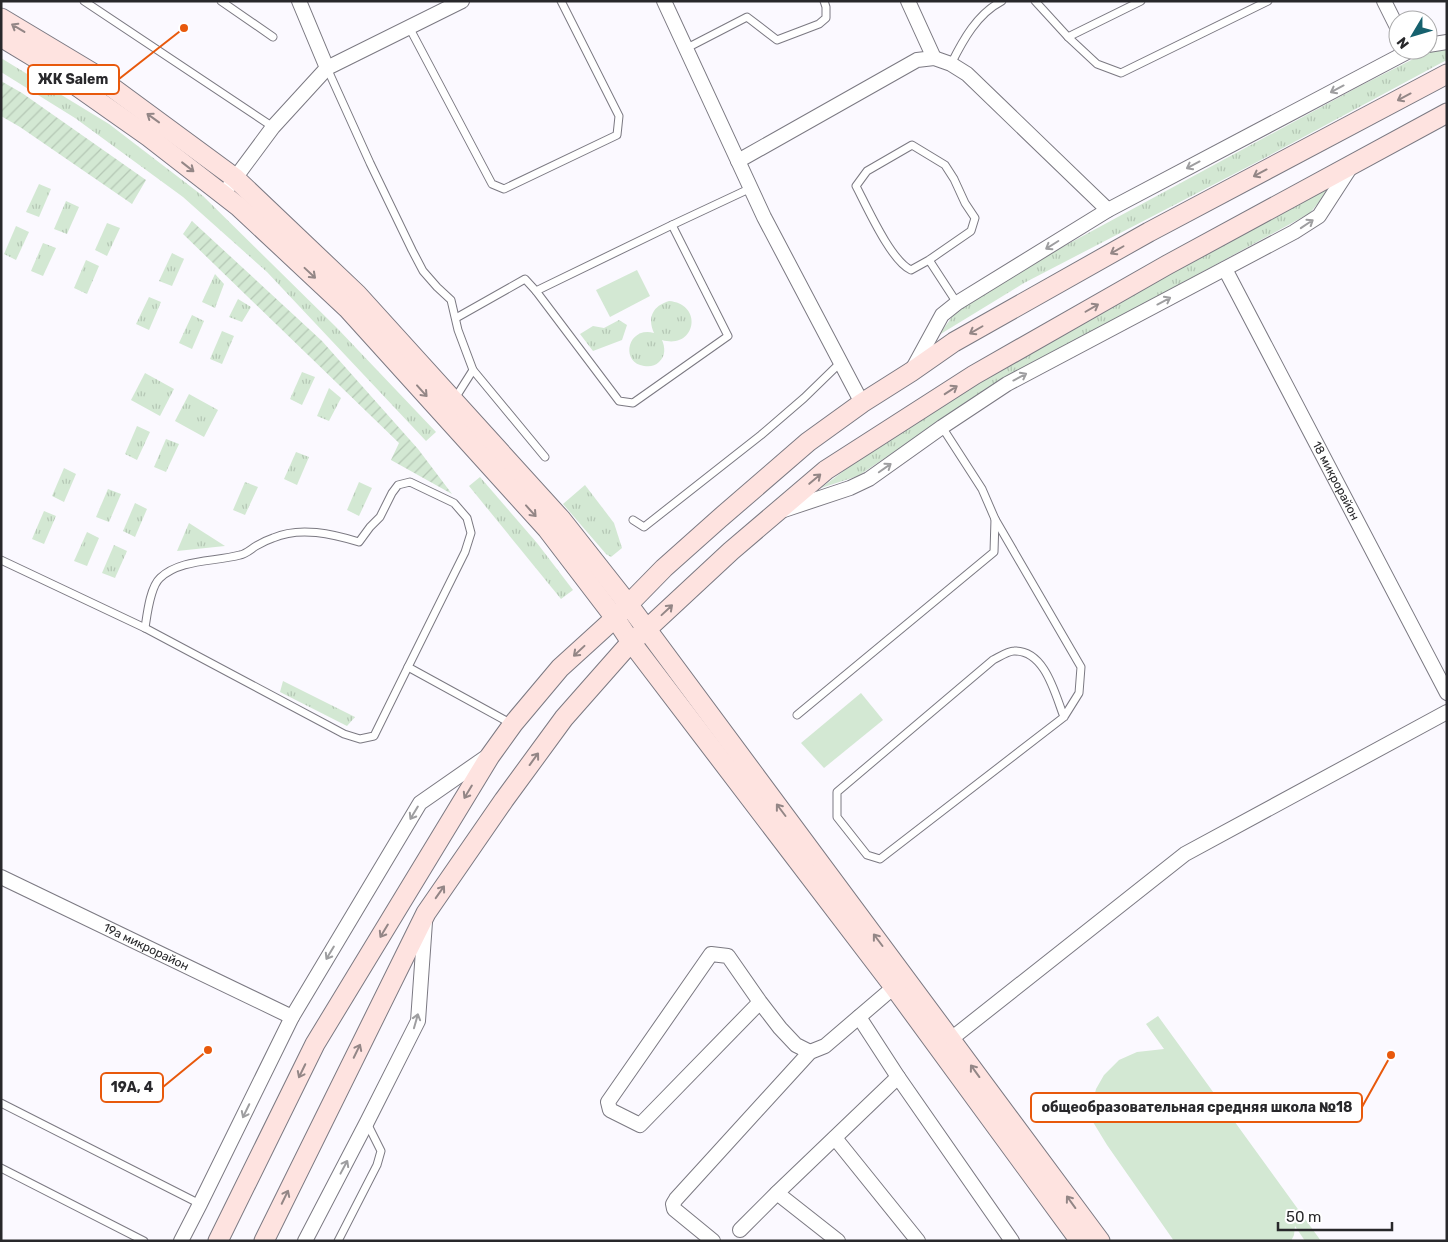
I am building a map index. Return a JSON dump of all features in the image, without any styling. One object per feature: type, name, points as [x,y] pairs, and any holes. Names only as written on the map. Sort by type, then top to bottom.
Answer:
[{"type":"main road","points":[[1,18],[91,72],[235,178],[357,294],[561,519],[628,604],[1100,1241]]},
{"type":"main road","points":[[1,37],[44,63],[149,136],[239,207],[347,308],[547,529],[894,987],[1080,1241]]},
{"type":"main road","points":[[218,1241],[315,1044],[493,752],[513,724],[560,668],[615,618],[664,568],[808,442],[862,403],[954,342],[1149,232],[1447,74]]},
{"type":"main road","points":[[264,1241],[426,914],[504,800],[564,718],[631,642],[731,551],[826,470],[974,375],[1167,265],[1447,112]]},
{"type":"street","points":[[299,1],[327,68]]},
{"type":"street","points":[[224,195],[273,127],[327,68],[462,1]]},
{"type":"street","points":[[664,1],[764,217],[862,403]]},
{"type":"street","points":[[908,1],[934,58]]},
{"type":"street","points":[[738,161],[917,60],[934,58],[951,64],[967,74],[1108,210]]},
{"type":"street","points":[[911,372],[942,315],[957,303],[1108,210],[1391,60]]},
{"type":"street","points":[[776,512],[850,488],[869,479],[1007,384],[1294,232],[1319,216],[1353,164]]},
{"type":"street","name":"18 микрорайон","points":[[1225,269],[1447,693]]},
{"type":"street","points":[[951,1039],[1185,854],[1447,712]]},
{"type":"street","points":[[181,1241],[292,1016],[420,803],[493,752]]},
{"type":"street","name":"19а микрорайон","points":[[1,877],[292,1016]]},
{"type":"street","points":[[305,1241],[418,1021],[426,914]]},
{"type":"street","points":[[760,1002],[640,1124],[610,1110],[608,1102],[712,954],[728,956],[760,1002],[796,1045],[810,1052]]},
{"type":"street","points":[[713,1241],[674,1209],[676,1199],[810,1052],[824,1046],[894,987]]},
{"type":"street","points":[[859,1017],[898,1077],[1012,1241]]},
{"type":"street","points":[[740,1230],[898,1077]]},
{"type":"street","points":[[834,1138],[918,1241]]},
{"type":"street","points":[[777,1193],[838,1241]]},
{"type":"lane","points":[[84,1],[273,127]]},
{"type":"lane","points":[[220,1],[273,37]]},
{"type":"lane","points":[[409,27],[492,184],[504,189],[617,135],[619,116],[560,1]]},
{"type":"lane","points":[[687,48],[747,17],[777,40],[819,24],[826,18],[824,1]]},
{"type":"lane","points":[[951,64],[972,28],[996,4],[1002,1]]},
{"type":"lane","points":[[1035,1],[1068,37],[1097,64],[1121,73],[1268,1]]},
{"type":"lane","points":[[1068,37],[1141,1]]},
{"type":"lane","points":[[327,68],[412,250],[423,270],[436,287],[451,300],[458,330],[474,370],[545,457]]},
{"type":"lane","points":[[912,145],[945,165],[975,218],[971,231],[929,260],[911,270],[906,268],[888,245],[856,186],[867,172],[912,145]]},
{"type":"lane","points":[[536,291],[751,188]]},
{"type":"lane","points":[[456,318],[524,279],[536,291],[619,401],[633,403],[728,336],[672,225]]},
{"type":"lane","points":[[929,260],[957,303]]},
{"type":"lane","points":[[633,520],[644,527],[761,435],[804,398],[840,363]]},
{"type":"lane","points":[[454,401],[474,370]]},
{"type":"lane","points":[[942,428],[982,489],[995,519],[1080,667],[1079,693],[1064,717],[880,860],[867,855],[837,817],[837,792],[993,660],[1013,651],[1029,653],[1043,666],[1064,717]]},
{"type":"lane","points":[[1,560],[145,628],[344,734],[360,739],[374,736],[466,552],[471,534],[466,518],[454,503],[410,482],[398,485],[380,517],[359,542],[341,536],[310,532],[275,536],[242,555],[171,569],[158,580],[149,602],[145,628]]},
{"type":"lane","points":[[797,715],[994,552],[995,519]]},
{"type":"lane","points":[[408,667],[513,724]]},
{"type":"lane","points":[[1,1103],[200,1204]]},
{"type":"lane","points":[[338,1241],[377,1165],[382,1151],[367,1122]]},
{"type":"lane","points":[[1,1168],[144,1241]]},
{"type":"green space","points":[[1447,49],[1447,60],[1257,162],[1024,283],[939,335],[957,310],[1044,257],[1411,60],[1438,60],[1438,50]]},
{"type":"green space","points":[[1,58],[109,124],[203,196],[337,328],[436,432],[426,441],[267,272],[183,197],[75,118],[1,72]]},
{"type":"green space","points":[[1,81],[22,93],[146,180],[132,204],[1,116]]},
{"type":"green space","points":[[39,184],[51,189],[39,217],[26,212]]},
{"type":"green space","points":[[1332,186],[1310,213],[990,388],[858,476],[821,488],[878,445],[974,380]]},
{"type":"green space","points":[[66,201],[79,207],[67,234],[54,229]]},
{"type":"green space","points":[[192,221],[322,341],[418,449],[452,494],[391,460],[399,443],[183,234]]},
{"type":"green space","points":[[107,223],[120,228],[107,256],[95,250]]},
{"type":"green space","points":[[16,226],[29,232],[16,260],[4,254]]},
{"type":"green space","points":[[43,243],[56,248],[43,276],[31,271]]},
{"type":"green space","points":[[172,253],[184,259],[172,286],[159,281]]},
{"type":"green space","points":[[86,260],[99,266],[87,294],[74,288]]},
{"type":"green space","points":[[637,270],[650,296],[610,317],[596,290]]},
{"type":"green space","points":[[215,274],[224,284],[215,308],[202,302]]},
{"type":"green space","points":[[149,297],[161,302],[149,330],[136,324]]},
{"type":"green space","points":[[238,299],[251,307],[242,322],[229,317]]},
{"type":"green space","points":[[669,301],[680,304],[687,310],[691,317],[688,333],[682,339],[673,341],[662,340],[664,354],[656,364],[646,366],[636,363],[629,352],[633,340],[645,332],[654,333],[651,317],[655,309]]},
{"type":"green space","points":[[192,315],[204,321],[192,349],[179,343]]},
{"type":"green space","points":[[619,320],[627,325],[622,340],[593,351],[580,334],[593,326],[604,328]]},
{"type":"green space","points":[[222,331],[234,336],[222,364],[210,359]]},
{"type":"green space","points":[[302,372],[315,377],[302,405],[290,399]]},
{"type":"green space","points":[[145,373],[174,389],[160,416],[131,400]]},
{"type":"green space","points":[[329,388],[341,398],[329,421],[317,416]]},
{"type":"green space","points":[[189,394],[218,410],[204,437],[175,421]]},
{"type":"green space","points":[[137,426],[150,432],[137,460],[125,454]]},
{"type":"green space","points":[[166,439],[179,444],[166,472],[154,467]]},
{"type":"green space","points":[[296,452],[309,457],[297,485],[284,479]]},
{"type":"green space","points":[[64,468],[76,474],[64,502],[52,496]]},
{"type":"green space","points":[[480,477],[537,543],[573,590],[561,599],[469,486]]},
{"type":"green space","points":[[245,482],[258,487],[245,515],[233,510]]},
{"type":"green space","points":[[359,482],[372,488],[359,516],[347,510]]},
{"type":"green space","points":[[585,485],[614,523],[622,548],[611,557],[606,554],[563,504]]},
{"type":"green space","points":[[108,489],[121,494],[109,522],[96,517]]},
{"type":"green space","points":[[135,503],[147,509],[135,537],[123,531]]},
{"type":"green space","points":[[44,511],[56,516],[44,544],[32,539]]},
{"type":"green space","points":[[189,523],[225,546],[177,551]]},
{"type":"green space","points":[[87,532],[99,538],[87,566],[74,561]]},
{"type":"green space","points":[[114,545],[127,551],[115,578],[102,573]]},
{"type":"green space","points":[[283,681],[355,717],[347,726],[280,692]]},
{"type":"green space","points":[[861,693],[883,720],[824,768],[801,743]]},
{"type":"green space","points":[[1158,1016],[1321,1241],[1305,1241],[1295,1226],[1291,1241],[1174,1241],[1093,1122],[1093,1101],[1096,1089],[1104,1075],[1119,1060],[1137,1052],[1164,1049],[1146,1024]]},
{"type":"place","name":"ЖК Salem","points":[[184,28]]},
{"type":"place","name":"19А, 4","points":[[208,1050]]},
{"type":"place","name":"общеобразовательная средняя школа №18","points":[[1391,1055]]}]
